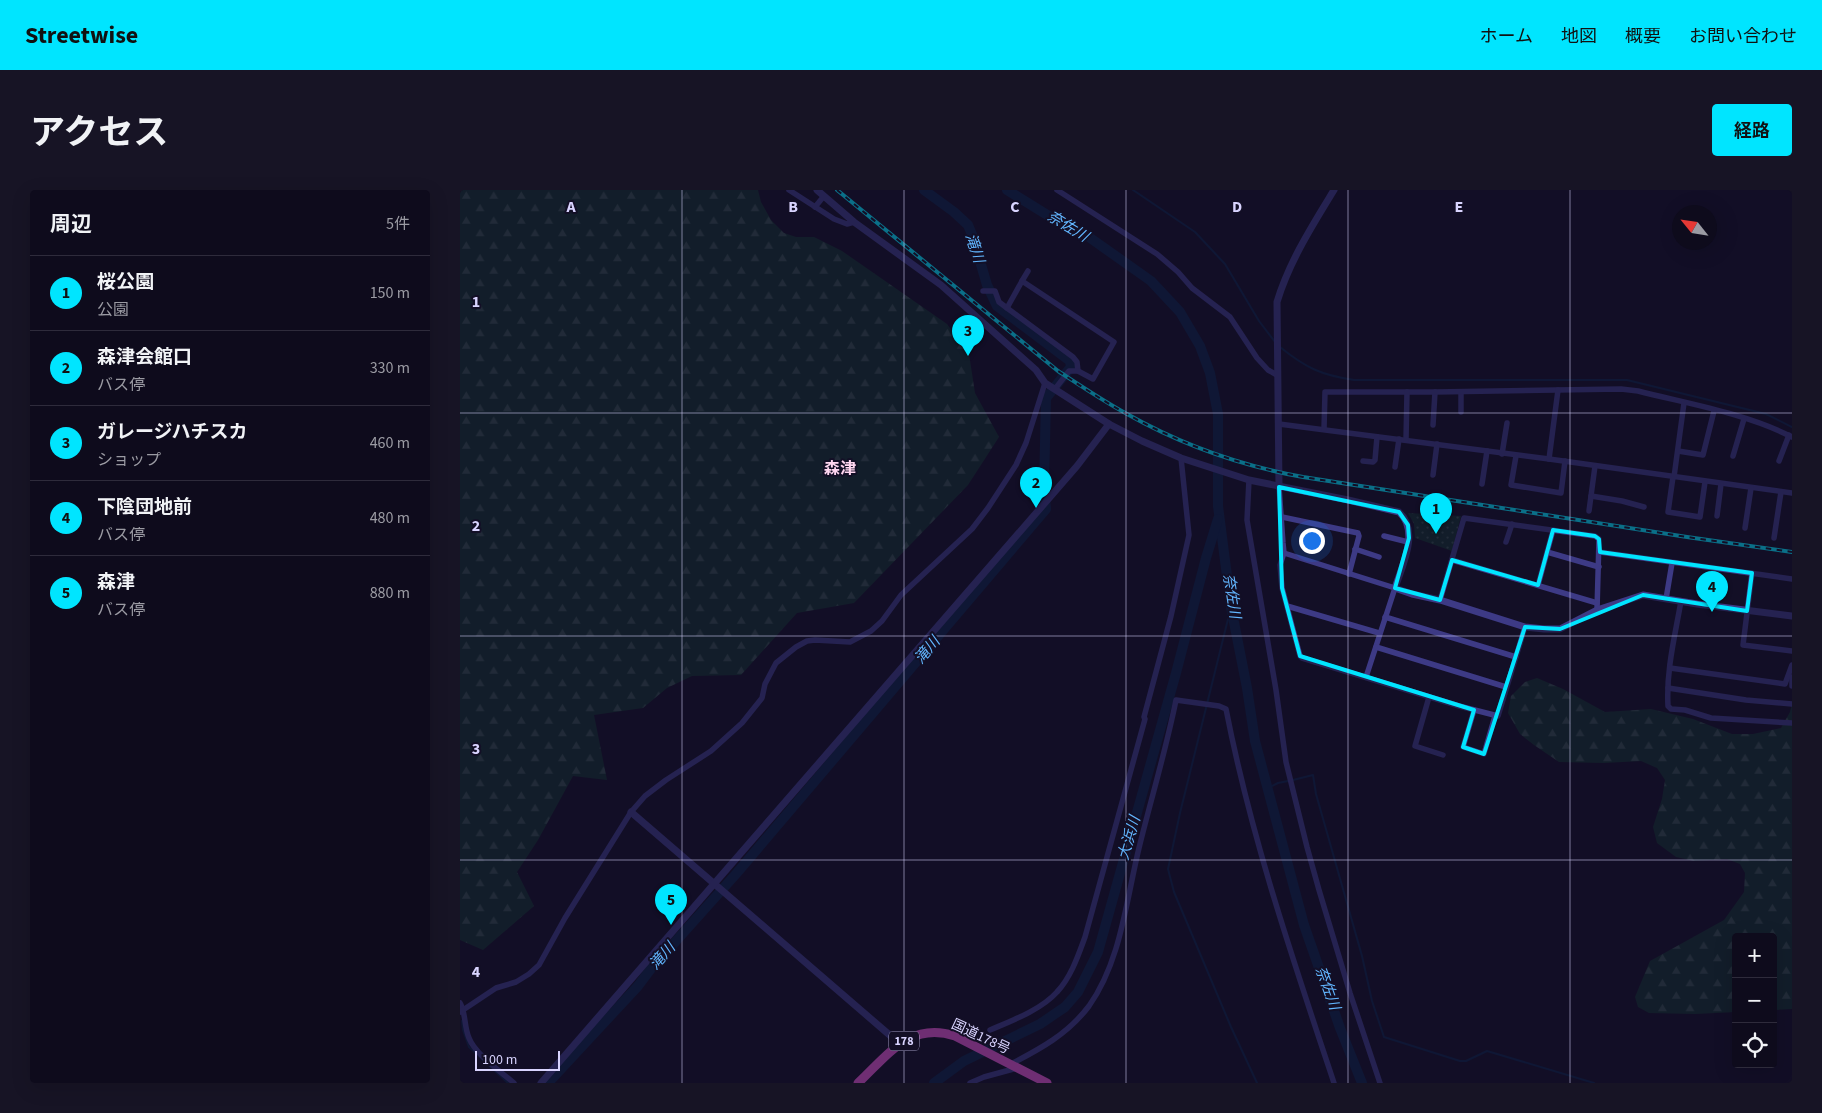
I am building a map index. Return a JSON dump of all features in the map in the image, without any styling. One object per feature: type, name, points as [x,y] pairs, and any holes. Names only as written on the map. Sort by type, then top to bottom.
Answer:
[{"type":"highway","name":"国道178号","points":[[858,1083],[900,1044],[913,1036],[927,1032],[945,1033],[964,1040],[1047,1083]]},
{"type":"street","points":[[789,190],[834,218],[847,224],[854,222]]},
{"type":"street","points":[[817,190],[854,222],[941,285],[1036,370],[1045,383],[1109,424],[1181,458],[1249,480],[1398,512],[1408,525],[1408,542],[1366,677]]},
{"type":"street","points":[[1057,190],[1157,254],[1192,288],[1230,317],[1257,358],[1268,370],[1277,371]]},
{"type":"street","points":[[1334,190],[1293,260],[1277,302],[1278,487],[1284,553],[1280,566],[1281,581],[1300,656],[1495,716]]},
{"type":"street","points":[[815,207],[824,196]]},
{"type":"street","points":[[1006,308],[1028,270]]},
{"type":"street","points":[[1022,281],[1114,342],[1093,379],[1078,371],[1069,371],[1055,389]]},
{"type":"street","points":[[983,291],[995,291],[1000,302],[1006,308],[1073,357],[1077,362],[1078,371]]},
{"type":"street","points":[[462,1011],[496,988],[516,982],[539,965],[565,918],[631,812],[646,796],[666,780],[711,751],[742,723],[762,698],[765,684],[776,662],[807,641],[850,642],[871,631],[882,621],[901,595],[972,529],[1016,466],[1029,434],[1045,383]]},
{"type":"street","points":[[1324,429],[1325,392],[1621,389],[1638,391],[1773,427],[1790,436],[1779,461]]},
{"type":"street","points":[[1548,459],[1558,390]]},
{"type":"street","points":[[1395,467],[1403,440],[1407,392]]},
{"type":"street","points":[[1433,425],[1435,392]]},
{"type":"street","points":[[1461,392],[1461,412]]},
{"type":"street","points":[[1684,403],[1668,512],[1700,517],[1705,482]]},
{"type":"street","points":[[1678,451],[1703,455],[1714,411]]},
{"type":"street","points":[[1733,456],[1744,419]]},
{"type":"street","points":[[1502,454],[1507,423]]},
{"type":"street","points":[[541,1083],[715,885],[1077,466],[1109,424]]},
{"type":"street","points":[[1278,424],[1548,459],[1792,494]]},
{"type":"street","points":[[1363,461],[1373,462],[1375,460],[1377,437]]},
{"type":"street","points":[[1433,476],[1437,444]]},
{"type":"street","points":[[1482,484],[1487,451]]},
{"type":"street","points":[[1516,456],[1511,485],[1561,493],[1565,462]]},
{"type":"street","points":[[990,1030],[1026,1014],[1057,992],[1075,964],[1085,938],[1145,719],[1189,535],[1181,458]]},
{"type":"street","points":[[1589,511],[1595,466]]},
{"type":"street","points":[[1249,480],[1247,520],[1288,770],[1319,890],[1380,1083]]},
{"type":"street","points":[[1717,516],[1721,484]]},
{"type":"street","points":[[1745,528],[1750,488]]},
{"type":"street","points":[[1774,538],[1781,492]]},
{"type":"street","points":[[1591,496],[1644,507]]},
{"type":"street","points":[[1282,517],[1358,533],[1359,536],[1349,574]]},
{"type":"street","points":[[1440,600],[1464,518],[1595,536],[1600,539],[1597,606]]},
{"type":"street","points":[[1506,542],[1512,524]]},
{"type":"street","points":[[1538,585],[1553,530]]},
{"type":"street","points":[[1384,536],[1408,542]]},
{"type":"street","points":[[1355,550],[1379,556]]},
{"type":"street","points":[[1547,552],[1599,567]]},
{"type":"street","points":[[1600,552],[1792,579]]},
{"type":"street","points":[[1284,553],[1412,594],[1440,600],[1525,627],[1560,628],[1597,606],[1642,595],[1792,616]]},
{"type":"street","points":[[1452,560],[1538,585],[1597,606]]},
{"type":"street","points":[[1666,599],[1672,563]]},
{"type":"street","points":[[1752,574],[1743,646],[1792,651]]},
{"type":"street","points":[[1682,601],[1670,668],[1668,706],[1671,709],[1685,710],[1712,718],[1792,723]]},
{"type":"street","points":[[1287,606],[1379,633]]},
{"type":"street","points":[[1385,618],[1516,657]]},
{"type":"street","points":[[1474,710],[1463,747],[1484,754],[1495,716],[1498,716],[1525,627]]},
{"type":"street","points":[[1376,647],[1506,687]]},
{"type":"street","points":[[1670,668],[1784,684],[1792,665]]},
{"type":"street","points":[[1792,677],[1792,686]]},
{"type":"street","points":[[1668,688],[1746,700],[1792,704]]},
{"type":"street","points":[[1429,697],[1415,746],[1444,755]]},
{"type":"street","points":[[970,1083],[1040,1049],[1066,1031],[1080,1018],[1102,984],[1116,947],[1176,700],[1219,706],[1226,709],[1242,781],[1271,888],[1293,961],[1334,1083]]},
{"type":"street","points":[[631,812],[900,1044]]},
{"type":"street","points":[[460,1003],[470,1041],[480,1053],[514,1083]]},
{"type":"highlighted area","points":[[1279,487],[1399,512],[1408,525],[1409,538],[1395,588],[1440,600],[1452,560],[1538,585],[1553,530],[1595,536],[1599,539],[1600,552],[1752,573],[1747,611],[1643,595],[1560,629],[1525,627],[1484,754],[1463,747],[1474,710],[1300,656],[1282,588]]},
{"type":"green space","points":[[460,190],[758,190],[761,202],[771,220],[784,233],[796,237],[814,237],[842,251],[947,324],[969,354],[975,393],[999,437],[968,485],[854,603],[797,613],[741,675],[692,676],[667,688],[643,708],[594,715],[607,780],[573,776],[538,840],[517,872],[534,906],[483,950],[460,940]]},
{"type":"green space","points":[[1408,513],[1461,516],[1452,551],[1415,538],[1414,524]]},
{"type":"green space","points":[[1537,678],[1563,689],[1605,712],[1651,709],[1693,719],[1732,734],[1753,734],[1781,728],[1790,712],[1792,704],[1792,1009],[1777,1010],[1777,933],[1732,933],[1732,1012],[1649,1013],[1638,1007],[1635,997],[1650,961],[1724,920],[1744,892],[1745,873],[1740,864],[1727,859],[1694,861],[1676,857],[1657,843],[1653,827],[1662,799],[1665,780],[1657,768],[1641,761],[1604,763],[1559,762],[1520,734],[1508,713],[1511,696],[1525,682]]},
{"type":"waterway","name":"滝川","points":[[548,1083],[638,986],[650,970],[736,874],[1046,509],[1044,488],[1046,398],[1071,367],[1070,361],[997,306],[987,285],[968,225],[924,190]]},
{"type":"waterway","name":"奈佐川","points":[[1007,190],[1057,221],[1086,235],[1151,281],[1180,312],[1200,346],[1210,373],[1218,414],[1218,506],[1231,607],[1255,741],[1304,925],[1340,1028],[1362,1083]]},
{"type":"waterway","points":[[1133,190],[1195,232],[1225,264],[1259,321],[1275,342]]},
{"type":"waterway","points":[[1280,347],[1314,370],[1354,380],[1627,380],[1766,414],[1792,427]]},
{"type":"waterway","name":"大浜川","points":[[934,1083],[964,1061],[1040,1024],[1065,1007],[1078,992],[1098,952],[1218,519]]},
{"type":"waterway","points":[[1231,607],[1168,869],[1174,892],[1231,1027],[1257,1083]]},
{"type":"waterway","points":[[1293,780],[1313,775],[1316,794],[1362,956],[1372,1001],[1384,1037],[1460,1061],[1466,1061],[1487,1051],[1594,1083]]},
{"type":"waterway","points":[[1268,788],[1288,781]]},
{"type":"waterway","name":"滝川","points":[[462,1021],[469,1047],[508,1083]]},
{"type":"railway","points":[[837,190],[1058,371],[1109,404],[1191,445],[1258,467],[1303,477],[1792,552]]},
{"type":"place","name":"ガレージハチスカ","points":[[968,356]]},
{"type":"place","name":"森津会館口","points":[[1036,508]]},
{"type":"place","name":"桜公園","points":[[1436,534]]},
{"type":"place","name":"下陰団地前","points":[[1712,612]]},
{"type":"place","name":"森津","points":[[671,925]]},
{"type":"district","name":"森津","points":[[840,468]]}]
